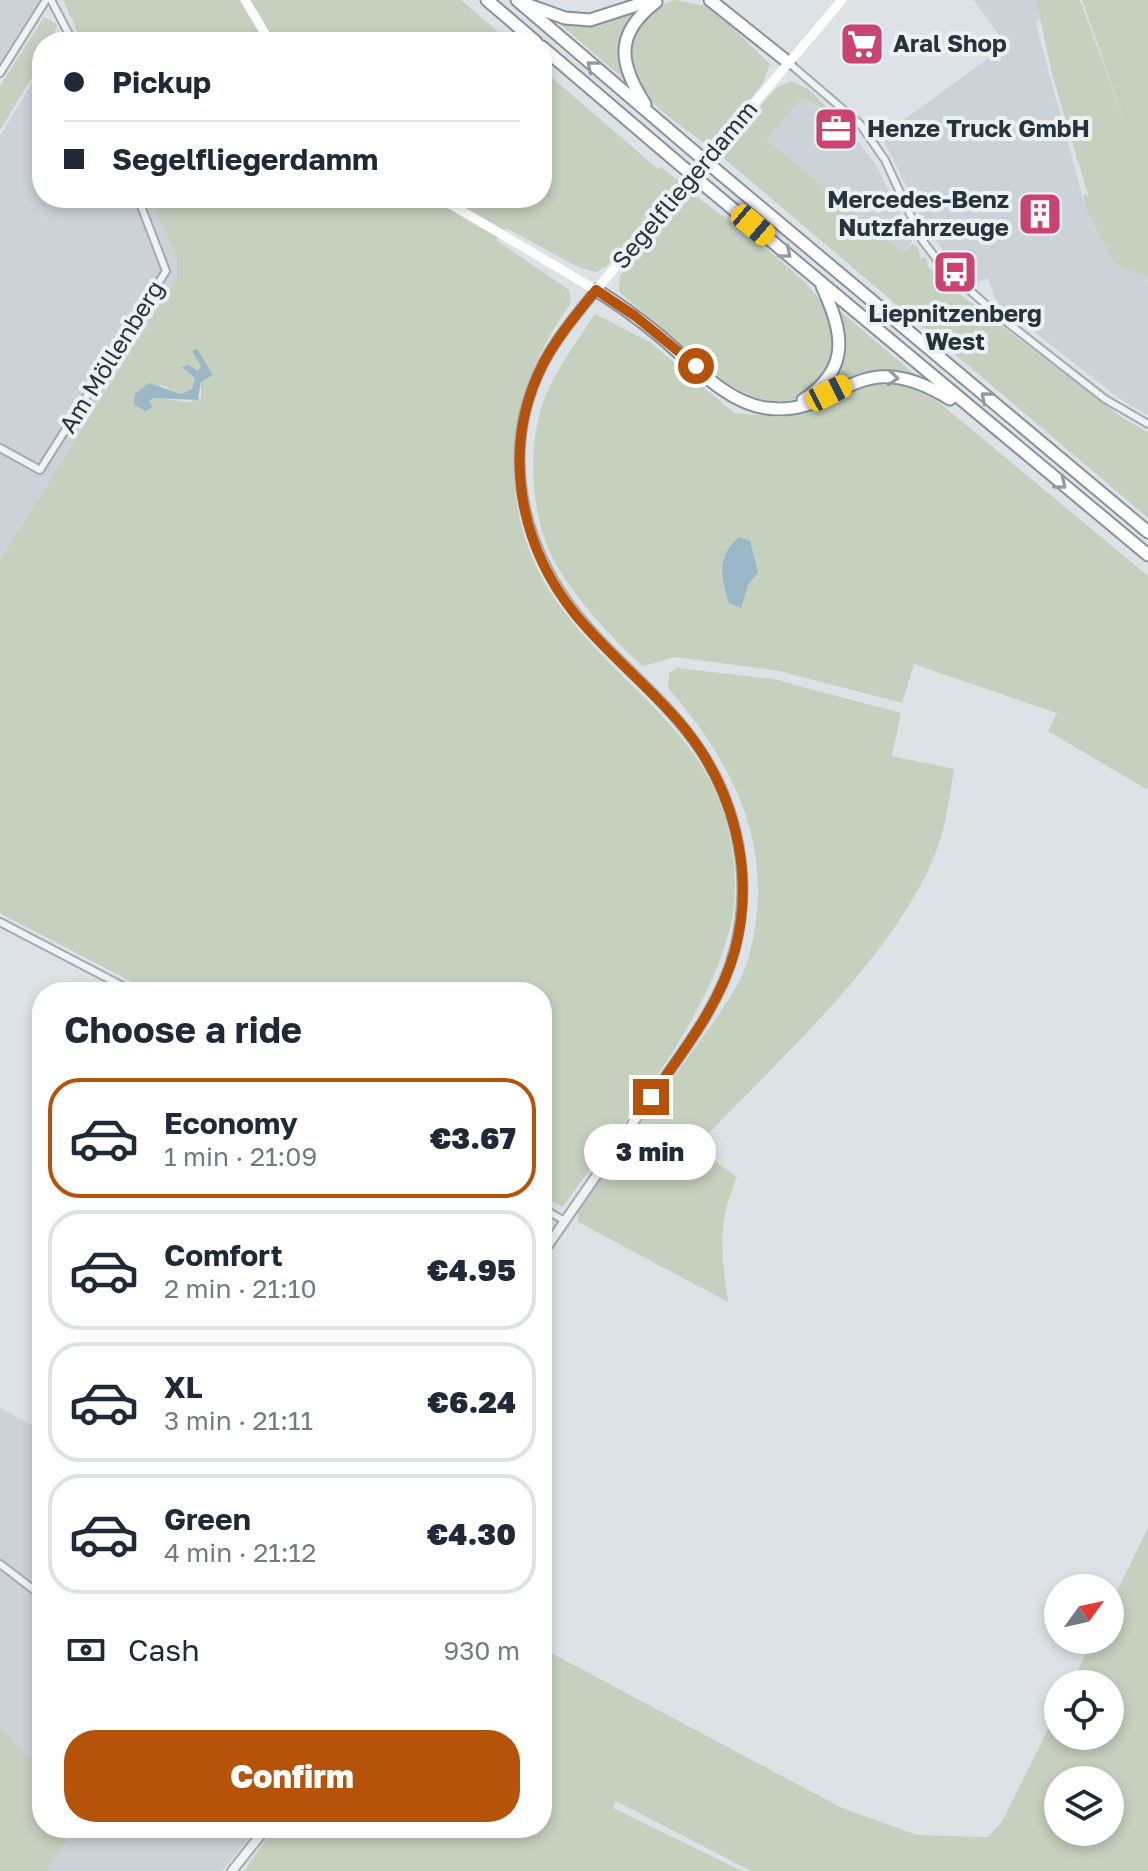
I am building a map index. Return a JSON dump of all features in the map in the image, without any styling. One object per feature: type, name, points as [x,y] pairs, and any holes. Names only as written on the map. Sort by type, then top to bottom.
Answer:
[{"type":"highway","points":[[487,0],[524,32]]},
{"type":"highway","points":[[518,0],[565,18],[590,20],[652,0]]},
{"type":"highway","points":[[518,0],[1148,532]]},
{"type":"highway","points":[[652,115],[626,70],[625,46],[635,21],[659,0]]},
{"type":"highway","points":[[710,0],[789,63]]},
{"type":"highway","points":[[552,56],[979,417],[1148,555]]},
{"type":"highway","points":[[793,407],[824,384],[838,355],[836,320],[819,280]]},
{"type":"highway","points":[[596,290],[635,316],[733,395],[765,408],[793,407],[855,381],[890,377],[934,389],[979,417]]},
{"type":"main road","points":[[245,0],[264,32]]},
{"type":"main road","name":"Segelfliegerdamm","points":[[596,290],[842,0]]},
{"type":"main road","points":[[457,208],[596,290]]},
{"type":"street","points":[[0,73],[48,0],[67,32]]},
{"type":"street","points":[[789,63],[860,124],[885,160],[922,240],[942,266],[999,316],[1105,399],[1148,424]]},
{"type":"street","name":"Am Möllenberg","points":[[0,448],[40,470],[166,271],[142,208]]},
{"type":"street","name":"Segelfliegerdamm","points":[[552,1240],[710,1011],[729,967],[742,909],[738,841],[714,774],[681,724],[592,632],[562,596],[540,559],[523,507],[520,451],[534,385],[555,343],[596,290]]},
{"type":"street","points":[[0,922],[115,982]]},
{"type":"street","points":[[552,1214],[565,1221]]},
{"type":"street","points":[[0,1564],[32,1588]]},
{"type":"street","points":[[232,1871],[258,1838]]},
{"type":"shaded area","points":[[0,0],[41,0],[0,65]]},
{"type":"shaded area","points":[[974,0],[1036,0],[1040,18],[1036,24],[1086,210],[1116,265],[1144,276],[1148,282],[1148,415],[1124,402],[997,303],[988,278],[977,283],[952,263],[924,223],[882,136],[1006,45]]},
{"type":"shaded area","points":[[32,83],[32,208],[154,208],[177,259],[177,278],[0,560],[0,136]]},
{"type":"shaded area","points":[[802,98],[844,123],[876,165],[913,240],[903,253],[766,139]]},
{"type":"shaded area","points":[[0,1408],[32,1425],[32,1759],[0,1727]]},
{"type":"shaded area","points":[[68,1838],[249,1838],[222,1871],[47,1871]]},
{"type":"green space","points":[[63,0],[461,0],[498,32],[77,32]]},
{"type":"green space","points":[[676,0],[711,7],[770,64],[763,83],[711,148],[652,102],[632,72],[629,54],[636,28],[650,12]]},
{"type":"green space","points":[[1036,0],[1080,0],[1125,123],[1082,0],[1148,0],[1148,281],[1144,276],[1116,265],[1086,210],[1083,194],[1088,195],[1052,74]]},
{"type":"green space","points":[[638,12],[621,53],[625,80],[555,20],[591,24]]},
{"type":"green space","points":[[44,17],[57,24],[55,32],[34,32]]},
{"type":"green space","points":[[32,36],[32,77],[0,130],[0,86]]},
{"type":"green space","points":[[552,78],[658,169],[661,167],[681,183],[607,266],[596,272],[578,267],[506,228],[496,240],[569,290],[571,303],[549,337],[532,374],[521,412],[515,451],[515,490],[522,528],[536,566],[557,602],[586,638],[673,728],[697,759],[717,794],[730,836],[735,886],[731,926],[717,968],[697,1011],[672,1054],[563,1207],[552,1201],[552,982],[132,982],[0,913],[0,560],[177,278],[177,259],[154,208],[552,208]],"holes":[[[203,361],[213,375],[201,382],[201,397],[190,402],[153,398],[149,401],[161,385],[181,394],[192,389]]]},
{"type":"green space","points":[[792,81],[810,90],[833,114],[802,98],[766,139],[903,253],[912,244],[918,247],[921,259],[926,257],[928,267],[958,293],[1124,419],[1148,432],[1148,518],[719,154],[777,87]]},
{"type":"green space","points":[[689,190],[780,260],[814,292],[825,307],[833,330],[832,356],[826,371],[808,392],[787,401],[766,400],[743,392],[721,379],[619,292],[620,276]]},
{"type":"green space","points":[[835,307],[918,377],[892,372],[866,375],[819,395],[844,338]]},
{"type":"green space","points":[[595,314],[650,342],[734,413],[782,417],[869,384],[905,385],[936,400],[1148,576],[1148,790],[1048,731],[1057,713],[914,664],[902,703],[780,671],[675,657],[642,666],[574,592],[547,545],[536,502],[534,455],[540,411],[557,372]]},
{"type":"green space","points":[[677,668],[773,679],[901,713],[892,756],[954,769],[940,841],[910,904],[856,978],[696,1147],[737,1177],[726,1209],[722,1239],[728,1302],[578,1222],[578,1212],[731,996],[748,960],[756,921],[758,883],[754,848],[745,814],[732,781],[714,749],[668,688],[669,673]]},
{"type":"green space","points":[[1148,1528],[1148,1871],[751,1871],[616,1801],[613,1808],[742,1871],[244,1871],[267,1838],[552,1838],[552,1653],[842,1808],[917,1835],[988,1837],[1002,1822],[1044,1738],[1044,1750],[1124,1750],[1124,1670],[1078,1670],[1086,1654],[1124,1654],[1124,1577]]},
{"type":"green space","points":[[0,1727],[32,1759],[32,1838],[68,1838],[47,1871],[0,1871]]},
{"type":"water","points":[[197,349],[213,375],[201,382],[198,400],[153,398],[149,401],[153,407],[145,411],[134,404],[135,394],[149,383],[181,394],[192,389],[195,378],[182,367],[188,365],[198,371],[201,366],[192,351]]},
{"type":"water","points":[[739,537],[750,541],[758,572],[748,585],[741,608],[729,603],[722,567],[727,552]]},
{"type":"place","name":"Aral Shop","points":[[862,44]]},
{"type":"place","name":"Henze Truck GmbH","points":[[836,129]]},
{"type":"place","name":"Mercedes-Benz Nutzfahrzeuge","points":[[1040,214]]},
{"type":"place","name":"Liepnitzenberg West","points":[[955,272]]},
{"type":"route","points":[[651,1097],[710,1011],[735,949],[742,909],[742,871],[736,831],[714,774],[681,724],[576,615],[550,578],[540,559],[523,507],[520,451],[527,405],[543,365],[560,335],[596,290],[635,316],[696,366]]}]
